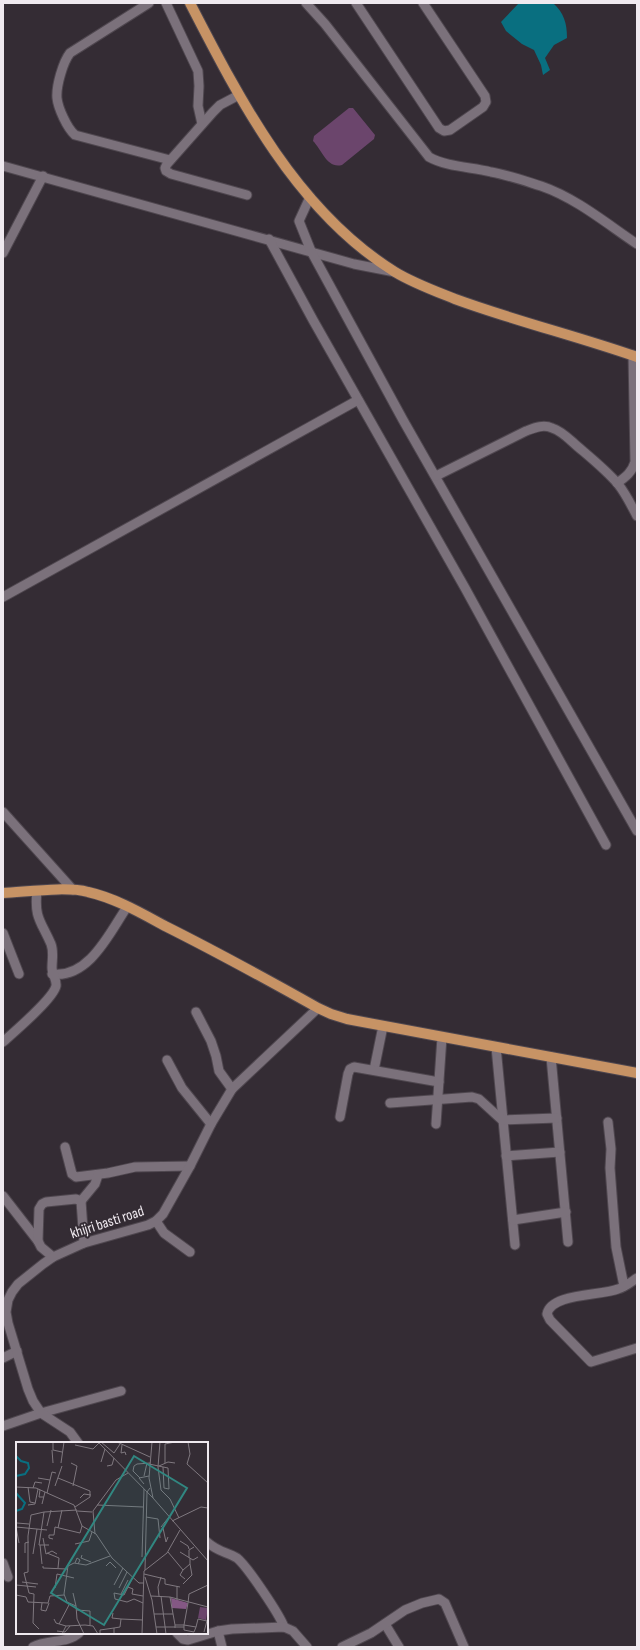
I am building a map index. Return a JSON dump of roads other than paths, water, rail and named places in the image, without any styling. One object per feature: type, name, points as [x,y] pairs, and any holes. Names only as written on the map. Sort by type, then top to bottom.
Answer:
[{"type":"main road","points":[[190,3],[239,95],[268,141],[326,217],[368,253],[395,272],[422,285],[481,308],[635,356]]},
{"type":"main road","points":[[3,893],[73,890],[92,893],[127,907],[231,959],[318,1008],[347,1019],[637,1073]]},
{"type":"street","points":[[149,3],[70,53],[63,65],[57,99],[67,126],[75,135],[170,160]]},
{"type":"street","points":[[166,3],[198,70],[198,106],[202,124]]},
{"type":"street","points":[[306,3],[325,24],[430,157],[442,162],[493,172],[553,191],[568,198],[637,244]]},
{"type":"street","points":[[356,3],[439,128],[444,131],[450,130],[483,107],[486,102],[485,96],[423,3]]},
{"type":"street","points":[[239,95],[220,105],[170,160],[165,168],[166,171],[171,174],[246,195]]},
{"type":"street","points":[[3,166],[269,239],[354,264],[395,272]]},
{"type":"street","points":[[3,253],[43,176]]},
{"type":"street","points":[[310,197],[299,221],[311,251],[436,476],[637,831]]},
{"type":"street","points":[[269,239],[358,400],[465,588],[606,845]]},
{"type":"street","points":[[617,483],[629,474],[635,473],[635,356]]},
{"type":"street","points":[[3,596],[358,400]]},
{"type":"street","points":[[436,476],[526,431],[535,427],[544,426],[553,428],[561,433],[617,483],[627,496],[637,516]]},
{"type":"street","points":[[3,812],[73,890]]},
{"type":"street","points":[[3,1042],[53,993],[56,983],[52,974],[52,948],[41,926],[36,911],[37,891]]},
{"type":"street","points":[[52,974],[65,974],[91,960],[127,907]]},
{"type":"street","points":[[3,932],[19,974]]},
{"type":"street","name":"khijri basti road","points":[[77,1442],[70,1432],[41,1413],[33,1401],[28,1390],[6,1312],[8,1300],[18,1284],[53,1257],[84,1243],[148,1225],[156,1221],[163,1214],[190,1166],[210,1124],[232,1089],[318,1008]]},
{"type":"street","points":[[196,1012],[214,1048],[218,1071],[232,1089]]},
{"type":"street","points":[[374,1070],[383,1026]]},
{"type":"street","points":[[436,1124],[442,1037]]},
{"type":"street","points":[[496,1047],[515,1245]]},
{"type":"street","points":[[551,1057],[568,1242]]},
{"type":"street","points":[[167,1060],[182,1088],[210,1124]]},
{"type":"street","points":[[340,1116],[350,1069],[358,1067],[439,1082]]},
{"type":"street","points":[[390,1103],[472,1096],[479,1099],[502,1120],[557,1118]]},
{"type":"street","points":[[608,1122],[611,1149],[610,1168],[616,1246],[624,1286]]},
{"type":"street","points":[[65,1147],[72,1174],[74,1176],[98,1174],[135,1167],[190,1166]]},
{"type":"street","points":[[506,1156],[560,1152]]},
{"type":"street","points":[[84,1243],[81,1201],[95,1184],[98,1174]]},
{"type":"street","points":[[3,1196],[41,1247],[53,1257]]},
{"type":"street","points":[[38,1241],[39,1209],[42,1204],[76,1198],[81,1201]]},
{"type":"street","points":[[513,1220],[566,1212]]},
{"type":"street","points":[[156,1221],[164,1233],[190,1252]]},
{"type":"street","points":[[637,1278],[624,1286],[609,1292],[559,1301],[548,1311],[548,1316],[591,1362],[637,1348]]},
{"type":"street","points":[[3,1358],[17,1351]]},
{"type":"street","points":[[3,1426],[41,1413],[121,1391]]},
{"type":"street","points":[[208,1543],[219,1551],[239,1560],[273,1606],[281,1618],[284,1627]]},
{"type":"street","points":[[3,1563],[8,1577]]},
{"type":"street","points":[[342,1647],[371,1633],[400,1613],[416,1605],[442,1599],[464,1647]]},
{"type":"street","points":[[385,1624],[399,1647]]},
{"type":"street","points":[[178,1635],[188,1640],[218,1631],[232,1629],[284,1627],[293,1631],[307,1647]]},
{"type":"street","points":[[218,1631],[222,1647]]},
{"type":"street","points":[[33,1647],[47,1642],[69,1639],[78,1634]]},
{"type":"water","points":[[519,3],[553,3],[560,11],[564,19],[567,38],[554,45],[545,58],[550,70],[543,75],[541,65],[534,50],[522,44],[506,31],[501,22]]}]
